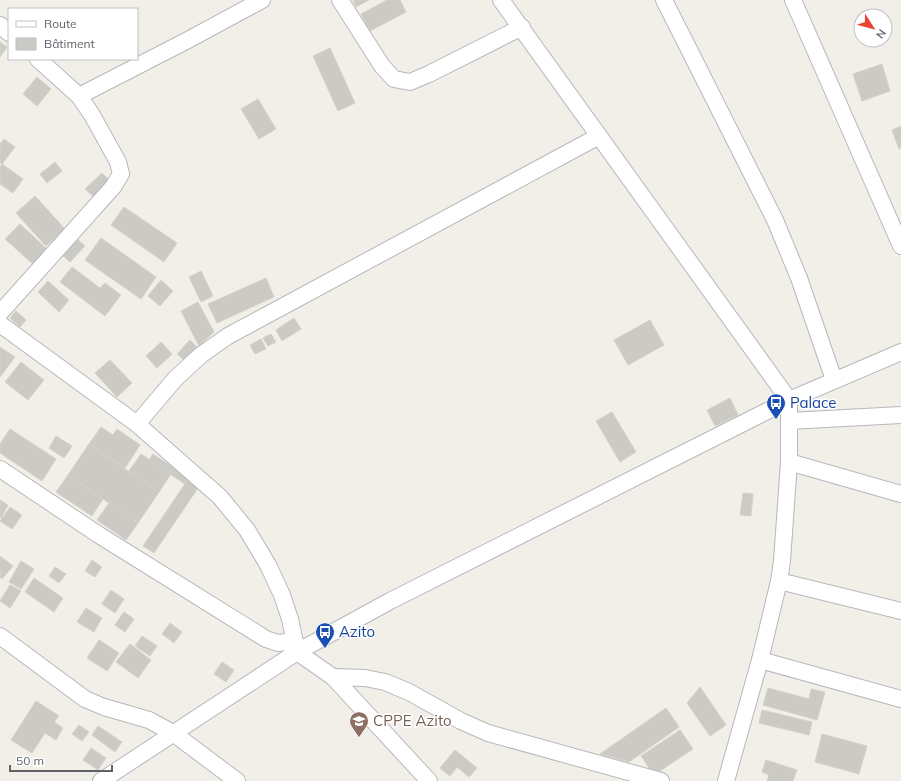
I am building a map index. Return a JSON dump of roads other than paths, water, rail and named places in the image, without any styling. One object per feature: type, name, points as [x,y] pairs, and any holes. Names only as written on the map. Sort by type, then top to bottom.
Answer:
[{"type":"street","points":[[78,96],[188,40],[262,0]]},
{"type":"street","points":[[340,0],[382,66],[394,79],[410,82],[522,27]]},
{"type":"street","points":[[501,0],[522,27],[789,400],[789,462],[782,561],[779,581],[760,660],[726,781]]},
{"type":"street","points":[[664,0],[775,220],[799,278],[834,380]]},
{"type":"street","points":[[793,0],[901,246]]},
{"type":"street","points":[[0,25],[8,32]]},
{"type":"street","points":[[0,313],[113,187],[121,174],[118,162],[92,115],[78,96],[39,60]]},
{"type":"street","points":[[137,424],[175,379],[201,355],[228,336],[599,136]]},
{"type":"street","points":[[0,324],[137,424],[220,497],[248,530],[268,565],[282,595],[296,647]]},
{"type":"street","points":[[111,778],[296,647],[789,400],[901,352]]},
{"type":"street","points":[[789,421],[901,415]]},
{"type":"street","points":[[789,462],[901,494]]},
{"type":"street","points":[[0,469],[99,535],[266,639],[296,647],[333,677],[429,781]]},
{"type":"street","points":[[779,581],[901,611]]},
{"type":"street","points":[[0,636],[85,699],[149,720],[173,733],[237,781]]},
{"type":"street","points":[[760,660],[901,699]]},
{"type":"street","points":[[333,677],[365,678],[385,682],[408,692],[461,721],[488,733],[661,781]]},
{"type":"place","name":"Palace","points":[[776,420]]},
{"type":"place","name":"Azito","points":[[325,649]]},
{"type":"place","name":"CPPE Azito","points":[[359,738]]}]
